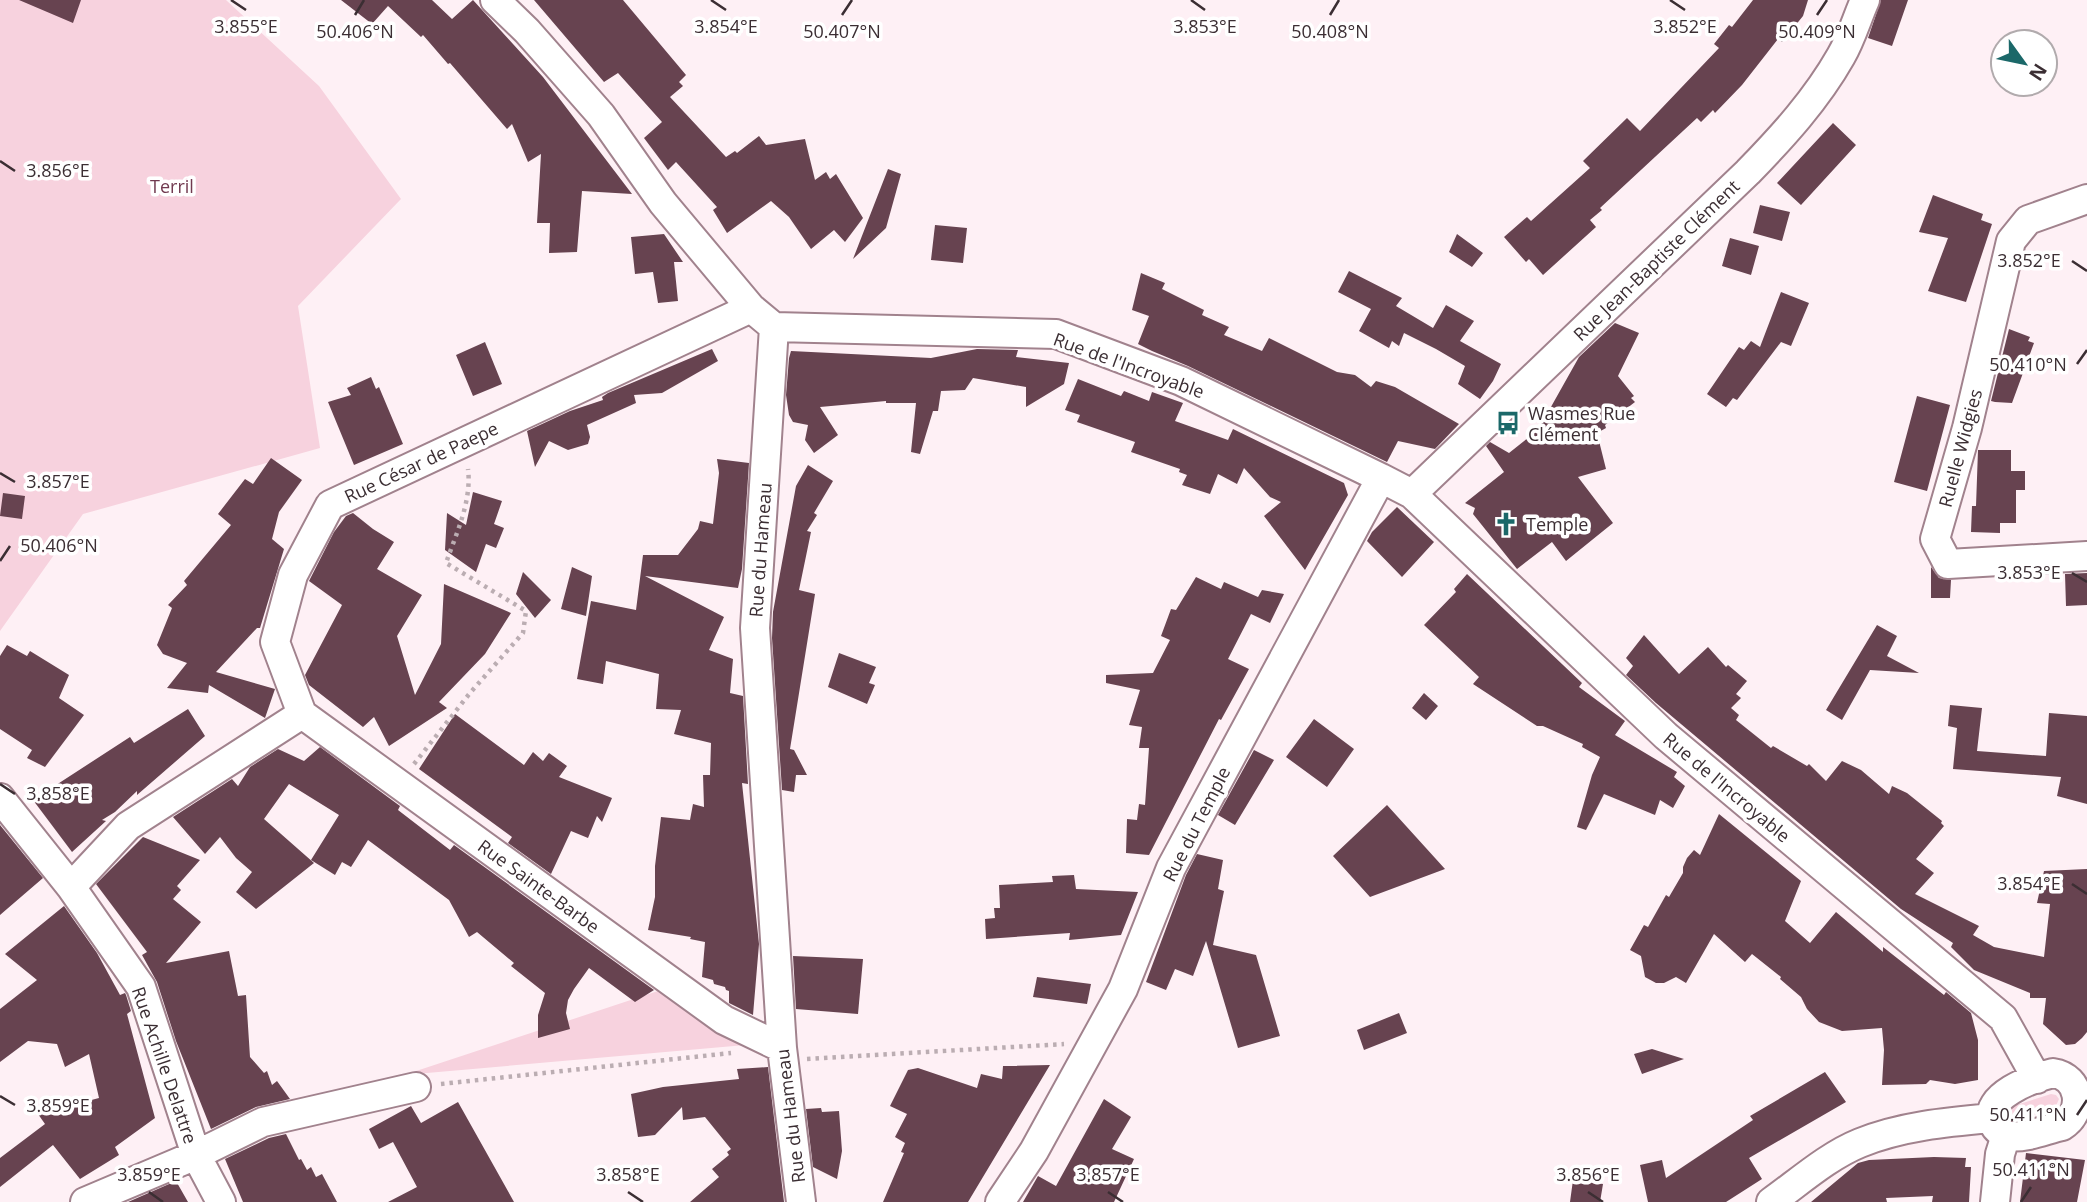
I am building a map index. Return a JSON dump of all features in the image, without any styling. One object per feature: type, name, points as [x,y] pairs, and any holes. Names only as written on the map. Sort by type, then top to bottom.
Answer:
[{"type":"street","points":[[495,0],[527,31],[601,115],[663,203],[751,308],[774,327]]},
{"type":"street","name":"Rue Jean-Baptiste Clément","points":[[1412,494],[1748,172],[1788,130],[1820,91],[1843,53],[1865,0]]},
{"type":"street","name":"Ruelle Widgies","points":[[2087,199],[2028,220],[2011,241],[1967,428],[1935,540],[1948,564],[2087,556]]},
{"type":"street","name":"Rue César de Paepe","points":[[302,713],[275,642],[293,575],[330,505],[751,308]]},
{"type":"street","name":"Rue de l'Incroyable","points":[[774,327],[885,332],[1056,334],[1181,381],[1381,478]]},
{"type":"street","name":"Rue du Hameau","points":[[774,327],[755,628],[782,1048],[801,1202]]},
{"type":"street","points":[[1381,478],[1412,494]]},
{"type":"street","name":"Rue du Temple","points":[[1000,1202],[1034,1151],[1123,989],[1171,868],[1381,478]]},
{"type":"street","name":"Rue de l'Incroyable","points":[[1412,494],[1666,736],[2003,1018],[2037,1079]]},
{"type":"street","points":[[71,887],[128,826],[302,713]]},
{"type":"street","name":"Rue Sainte-Barbe","points":[[302,713],[724,1020],[782,1048]]},
{"type":"street","name":"Rue Achille Delattre","points":[[0,798],[71,887],[141,987],[195,1155],[221,1202]]},
{"type":"street","points":[[1771,1202],[1832,1158],[1862,1142],[1917,1127],[1999,1127],[2018,1136],[2079,1125],[2076,1111],[2079,1078],[2053,1073],[2000,1097],[1993,1105],[1999,1127],[2000,1154],[1995,1202]]},
{"type":"street","points":[[85,1202],[195,1155],[263,1122],[416,1087]]},
{"type":"path","points":[[399,784],[470,693],[523,633],[526,611],[446,563],[465,505],[469,479],[462,443]]},
{"type":"path","points":[[782,1048],[807,1059],[1093,1042]]},
{"type":"path","points":[[416,1087],[741,1052]]},
{"type":"green space","name":"Terril","points":[[0,0],[226,0],[319,86],[401,199],[298,306],[320,448],[83,514],[0,631]]},
{"type":"green space","points":[[664,989],[757,1044],[404,1075]]},
{"type":"green space","points":[[2051,1094],[2059,1099],[2055,1108],[2013,1122],[2006,1116],[2010,1107]]},
{"type":"building","points":[[19,0],[81,0],[73,23]]},
{"type":"building","points":[[341,0],[432,0],[452,19],[473,0],[543,77],[632,194],[582,191],[577,252],[549,253],[550,223],[537,223],[541,154],[528,162],[512,124],[507,129],[423,35],[421,37],[388,6],[372,24]]},
{"type":"building","points":[[534,0],[623,0],[686,75],[679,82],[683,86],[670,97],[726,157],[735,151],[737,153],[759,136],[766,145],[805,139],[815,180],[826,172],[830,179],[836,174],[863,218],[845,242],[834,230],[811,249],[789,217],[771,201],[727,233],[713,210],[717,207],[676,162],[668,170],[644,138],[662,122],[618,73],[604,82]]},
{"type":"building","points":[[1753,0],[1808,0],[1803,16],[1782,42],[1778,39],[1742,85],[1715,113],[1713,110],[1701,122],[1697,118],[1600,208],[1602,210],[1590,220],[1596,227],[1543,275],[1529,259],[1526,262],[1504,237],[1527,217],[1531,221],[1590,168],[1583,161],[1627,118],[1640,131],[1719,48],[1714,44],[1729,25],[1732,27]]},
{"type":"building","points":[[1881,0],[1908,0],[1892,46],[1868,38]]},
{"type":"building","points":[[1833,123],[1856,145],[1801,205],[1777,183]]},
{"type":"building","points":[[888,169],[901,174],[886,228],[853,259]]},
{"type":"building","points":[[1933,195],[1983,214],[1981,220],[1992,224],[1966,302],[1928,291],[1948,238],[1919,232]]},
{"type":"building","points":[[1760,205],[1790,212],[1782,241],[1753,233]]},
{"type":"building","points":[[935,225],[967,228],[963,263],[931,260]]},
{"type":"building","points":[[664,234],[683,262],[674,262],[678,301],[658,303],[653,272],[635,274],[631,237]]},
{"type":"building","points":[[1457,234],[1483,253],[1472,267],[1449,252]]},
{"type":"building","points":[[1730,238],[1759,246],[1751,275],[1722,266]]},
{"type":"building","points":[[1349,271],[1402,298],[1396,306],[1433,328],[1446,305],[1474,321],[1460,341],[1501,364],[1480,399],[1458,384],[1465,366],[1436,349],[1404,333],[1399,346],[1392,341],[1389,348],[1359,331],[1371,309],[1338,292]]},
{"type":"building","points":[[1141,273],[1165,283],[1162,289],[1204,310],[1202,315],[1229,327],[1224,335],[1262,351],[1269,338],[1337,372],[1355,375],[1371,387],[1376,381],[1395,387],[1459,424],[1435,449],[1398,441],[1387,462],[1152,351],[1138,344],[1149,316],[1132,310]]},
{"type":"building","points":[[1781,292],[1809,303],[1791,346],[1781,342],[1737,400],[1733,398],[1726,407],[1707,394],[1739,347],[1744,350],[1751,341],[1760,347]]},
{"type":"building","points":[[1615,323],[1639,333],[1618,376],[1634,396],[1631,398],[1635,402],[1597,433],[1606,469],[1578,477],[1613,523],[1566,561],[1552,542],[1517,569],[1473,514],[1475,508],[1465,503],[1504,472],[1486,446],[1490,442],[1509,453],[1538,430],[1579,357]]},
{"type":"building","points":[[2009,329],[2030,337],[2028,341],[2034,343],[2012,403],[1995,402],[1991,401]]},
{"type":"building","points":[[485,342],[502,384],[473,396],[456,355]]},
{"type":"building","points":[[712,349],[718,361],[662,393],[634,395],[636,403],[587,425],[590,437],[588,444],[568,450],[549,441],[535,467],[527,431],[570,411],[603,400],[602,397],[608,393]]},
{"type":"building","points":[[977,349],[1018,350],[1016,357],[1069,363],[1064,384],[1026,407],[1026,387],[973,378],[965,390],[941,391],[938,411],[933,411],[920,454],[911,452],[916,403],[886,401],[820,407],[838,435],[814,453],[805,440],[808,425],[793,422],[789,415],[786,395],[791,351],[931,358]]},
{"type":"building","points":[[371,377],[376,389],[379,387],[403,444],[354,465],[328,402],[351,395],[347,388]]},
{"type":"building","points":[[1078,379],[1121,396],[1124,391],[1149,401],[1152,392],[1183,403],[1175,421],[1228,440],[1233,429],[1344,483],[1348,495],[1305,570],[1264,516],[1281,502],[1270,497],[1244,468],[1237,484],[1218,474],[1210,494],[1182,485],[1187,475],[1179,472],[1180,469],[1131,452],[1135,442],[1077,422],[1080,415],[1065,410]]},
{"type":"building","points":[[1917,396],[1950,405],[1927,491],[1894,482]]},
{"type":"building","points":[[1978,450],[2011,450],[2011,471],[2025,471],[2025,490],[2016,490],[2016,523],[2000,523],[2000,533],[1971,532],[1972,506],[1976,506]]},
{"type":"building","points":[[271,458],[302,480],[279,512],[272,539],[284,549],[260,628],[257,628],[216,672],[275,689],[265,718],[209,685],[208,693],[167,688],[187,663],[163,654],[157,645],[172,608],[168,605],[187,585],[184,581],[231,525],[218,514],[245,479],[253,484]]},
{"type":"building","points":[[717,459],[749,463],[742,569],[738,588],[645,576],[724,617],[709,650],[733,659],[730,693],[743,696],[748,784],[742,783],[759,944],[753,1015],[729,1003],[729,991],[725,987],[702,977],[705,942],[648,930],[655,897],[655,866],[661,817],[690,820],[693,804],[704,807],[703,775],[710,775],[711,743],[674,734],[681,710],[656,709],[659,674],[606,661],[603,684],[577,679],[591,601],[636,610],[643,555],[678,555],[698,529],[700,521],[713,524],[719,473]]},
{"type":"building","points":[[808,465],[833,481],[807,531],[811,532],[799,590],[815,594],[790,749],[794,750],[807,775],[796,775],[794,792],[782,790],[772,638],[773,612],[796,486]]},
{"type":"building","points":[[473,492],[502,501],[494,524],[504,528],[496,548],[486,544],[476,572],[445,550],[447,513],[466,525]]},
{"type":"building","points":[[3,493],[25,496],[22,519],[0,516]]},
{"type":"building","points":[[1397,507],[1434,542],[1402,577],[1367,541],[1372,532]]},
{"type":"building","points":[[353,513],[394,542],[377,569],[422,595],[397,636],[415,695],[441,644],[444,584],[511,613],[485,654],[439,702],[447,708],[389,746],[374,717],[363,727],[309,685],[305,675],[342,605],[309,581],[334,532],[346,516]]},
{"type":"building","points":[[572,567],[592,576],[586,616],[561,609]]},
{"type":"building","points":[[1931,567],[1939,578],[1951,580],[1950,598],[1931,598]]},
{"type":"building","points":[[523,572],[551,600],[535,618],[516,594]]},
{"type":"building","points":[[2087,573],[2087,605],[2066,606],[2065,574]]},
{"type":"building","points":[[1467,574],[1582,683],[1579,687],[1625,721],[1615,735],[1677,772],[1674,777],[1685,786],[1673,808],[1660,800],[1655,815],[1604,794],[1586,830],[1577,827],[1600,757],[1582,747],[1583,744],[1543,726],[1537,726],[1473,684],[1479,677],[1424,625],[1456,592],[1454,589]]},
{"type":"building","points":[[1196,577],[1221,589],[1224,582],[1258,597],[1262,590],[1284,594],[1270,623],[1251,614],[1228,659],[1249,669],[1221,720],[1219,719],[1149,855],[1126,853],[1127,819],[1137,820],[1139,804],[1145,805],[1149,748],[1139,748],[1142,727],[1129,725],[1140,690],[1106,683],[1106,675],[1153,673],[1170,640],[1161,636],[1171,609],[1176,610]]},
{"type":"building","points":[[1877,625],[1897,636],[1887,656],[1919,673],[1870,670],[1842,720],[1826,710]]},
{"type":"building","points":[[1644,635],[1679,674],[1708,647],[1726,667],[1728,665],[1747,681],[1736,694],[1741,698],[1731,708],[1739,715],[1736,720],[1771,748],[1773,746],[1807,766],[1809,764],[1826,781],[1842,761],[1861,770],[1889,794],[1892,786],[1907,793],[1942,821],[1944,826],[1916,859],[1934,873],[1915,894],[1979,926],[1973,935],[1994,947],[2044,957],[2050,904],[2037,903],[2044,871],[2087,869],[2087,1032],[2082,1038],[2075,1044],[2066,1045],[2043,1024],[2046,998],[2030,998],[2030,993],[1974,970],[1951,947],[1953,943],[1901,909],[1656,703],[1626,675],[1633,666],[1626,658]]},
{"type":"building","points":[[7,645],[27,656],[30,651],[69,675],[59,698],[84,715],[45,767],[27,758],[32,750],[0,729],[0,656]]},
{"type":"building","points":[[839,653],[876,667],[869,683],[875,685],[867,704],[828,687]]},
{"type":"building","points":[[1424,693],[1438,706],[1426,720],[1412,708]]},
{"type":"building","points":[[1950,705],[1982,708],[1977,751],[2046,756],[2049,713],[2087,716],[2087,804],[2057,796],[2061,777],[1953,769],[1957,728],[1948,726]]},
{"type":"building","points":[[188,709],[205,736],[137,795],[137,791],[115,812],[102,820],[106,821],[72,852],[33,800],[130,737],[134,743]]},
{"type":"building","points":[[455,714],[524,765],[533,752],[543,761],[549,753],[567,766],[559,777],[612,798],[602,822],[597,816],[588,838],[571,831],[551,874],[508,843],[512,837],[419,769]]},
{"type":"building","points":[[1314,719],[1354,749],[1327,787],[1286,757]]},
{"type":"building","points":[[320,747],[400,806],[398,810],[450,850],[454,845],[654,990],[635,1002],[589,968],[568,1000],[566,1013],[570,1029],[538,1038],[538,1015],[545,993],[511,966],[514,963],[477,932],[469,937],[449,900],[368,840],[351,867],[342,862],[335,875],[311,860],[339,815],[289,784],[264,819],[314,863],[256,909],[236,892],[252,872],[236,858],[220,837],[205,854],[173,817],[232,779],[238,786],[250,767],[278,749],[304,761]]},
{"type":"building","points":[[1254,750],[1274,760],[1235,825],[1218,815]]},
{"type":"building","points":[[1387,805],[1445,869],[1370,897],[1333,856]]},
{"type":"building","points":[[1719,814],[1801,881],[1785,921],[1810,943],[1836,912],[1883,952],[1883,947],[1971,1013],[1978,1040],[1978,1080],[1955,1084],[1930,1080],[1926,1084],[1882,1085],[1882,1028],[1842,1031],[1819,1022],[1807,1009],[1801,997],[1780,979],[1781,977],[1752,954],[1745,962],[1714,934],[1686,983],[1676,977],[1664,983],[1656,983],[1645,977],[1641,956],[1630,950],[1644,925],[1648,927],[1666,895],[1669,897],[1683,873],[1687,858],[1694,850],[1700,855]]},
{"type":"building","points":[[0,825],[43,878],[0,915]]},
{"type":"building","points":[[143,837],[200,860],[177,886],[181,890],[173,899],[201,922],[166,963],[229,951],[238,996],[246,995],[250,1057],[264,1073],[267,1071],[272,1085],[277,1081],[290,1099],[256,1107],[211,1129],[176,1041],[157,982],[142,955],[147,952],[96,884]]},
{"type":"building","points":[[1197,854],[1223,860],[1218,889],[1224,891],[1213,945],[1256,955],[1280,1036],[1238,1048],[1206,941],[1193,976],[1175,969],[1166,990],[1146,982],[1186,875]]},
{"type":"building","points":[[1074,875],[1076,889],[1138,892],[1121,935],[1069,940],[1070,933],[986,939],[985,919],[995,918],[994,908],[1000,908],[999,885],[1053,882],[1052,876]]},
{"type":"building","points":[[64,906],[97,953],[120,995],[126,995],[131,1011],[127,1014],[155,1118],[115,1147],[119,1155],[80,1179],[53,1145],[0,1187],[0,1158],[45,1124],[38,1114],[99,1098],[89,1054],[65,1067],[57,1044],[28,1041],[0,1062],[0,1009],[37,980],[5,954]]},
{"type":"building","points":[[793,956],[863,959],[858,1014],[796,1009]]},
{"type":"building","points":[[1037,977],[1091,984],[1087,1004],[1033,997]]},
{"type":"building","points":[[1399,1013],[1407,1033],[1364,1050],[1357,1030]]},
{"type":"building","points":[[1652,1049],[1684,1059],[1642,1074],[1634,1054]]},
{"type":"building","points":[[1050,1065],[968,1202],[883,1202],[904,1153],[901,1152],[905,1143],[895,1137],[907,1114],[890,1106],[908,1070],[918,1068],[977,1088],[981,1074],[1002,1079],[1003,1066]]},
{"type":"building","points":[[768,1067],[784,1202],[690,1202],[719,1177],[712,1169],[729,1155],[727,1152],[731,1149],[705,1117],[683,1120],[682,1107],[655,1135],[638,1137],[631,1094],[663,1087],[739,1079],[737,1069]]},
{"type":"building","points":[[1825,1072],[1846,1102],[1749,1158],[1762,1179],[1726,1202],[1648,1202],[1640,1165],[1662,1160],[1666,1178],[1753,1120],[1750,1116]]},
{"type":"building","points":[[1104,1099],[1131,1117],[1112,1149],[1134,1159],[1114,1202],[1023,1202],[1038,1176],[1056,1186]]},
{"type":"building","points":[[458,1102],[514,1202],[388,1202],[417,1187],[393,1142],[379,1149],[369,1129],[411,1106],[421,1123]]},
{"type":"building","points":[[821,1108],[822,1112],[839,1111],[842,1151],[837,1179],[813,1167],[806,1109]]},
{"type":"building","points":[[286,1134],[299,1160],[301,1159],[307,1170],[311,1167],[316,1177],[322,1174],[337,1202],[243,1202],[225,1159],[269,1138]]},
{"type":"building","points":[[2026,1153],[2085,1160],[2077,1202],[2020,1202]]},
{"type":"building","points":[[1966,1158],[1965,1167],[1971,1167],[1969,1202],[1932,1202],[1933,1196],[1886,1198],[1887,1202],[1811,1202],[1858,1163],[1869,1160]]},
{"type":"building","points":[[1573,1180],[1603,1184],[1600,1202],[1570,1202]]},
{"type":"building","points":[[176,1181],[188,1202],[128,1202]]},
{"type":"place","name":"Wasmes Rue Clément","points":[[1508,423]]},
{"type":"place","name":"Temple","points":[[1506,524]]}]
